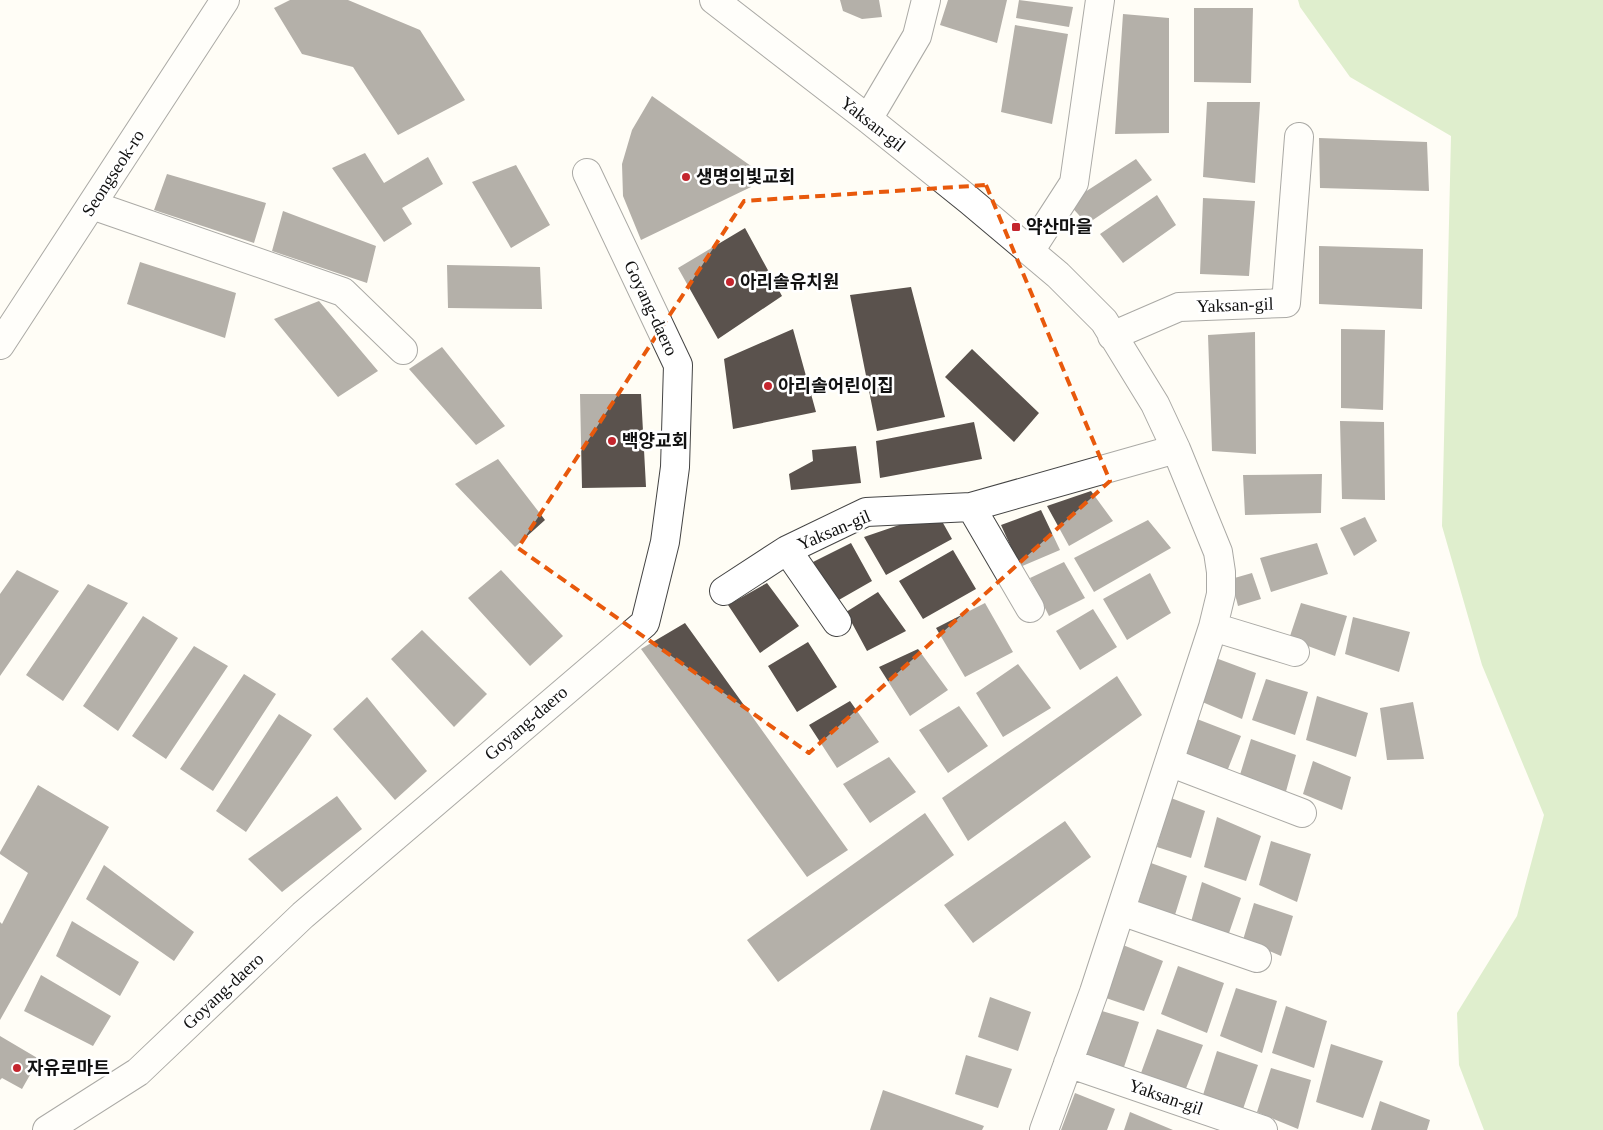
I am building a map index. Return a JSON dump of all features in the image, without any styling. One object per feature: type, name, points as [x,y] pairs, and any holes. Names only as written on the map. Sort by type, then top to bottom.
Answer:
[{"type":"street","name":"Seongseok-ro","points":[[0,345],[225,0]]},
{"type":"street","name":"Yaksan-gil","points":[[714,0],[868,120],[1058,274],[1104,321],[1155,404],[1176,449],[1218,552],[1221,572],[1221,594],[1213,627],[1094,992],[1044,1130]]},
{"type":"street","points":[[868,120],[917,36],[926,0]]},
{"type":"street","points":[[1030,251],[1074,182],[1100,0]]},
{"type":"street","name":"Yaksan-gil","points":[[1112,336],[1179,306],[1286,304],[1299,137]]},
{"type":"street","name":"Goyang-daero","points":[[47,1130],[138,1072],[303,916],[646,623],[665,542],[675,467],[678,365],[587,173]]},
{"type":"street","points":[[92,205],[343,292],[403,350]]},
{"type":"street","name":"Yaksan-gil","points":[[724,591],[787,550],[866,512],[971,507],[1176,449]]},
{"type":"street","points":[[971,507],[1030,608]]},
{"type":"street","name":"Yaksan-gil","points":[[787,550],[837,622]]},
{"type":"street","points":[[1213,627],[1295,652]]},
{"type":"street","points":[[1169,762],[1302,813]]},
{"type":"street","points":[[1121,911],[1257,958]]},
{"type":"street","name":"Yaksan-gil","points":[[1068,1063],[1263,1130]]},
{"type":"highlighted area","points":[[986,185],[1110,481],[809,753],[518,548],[744,201]]},
{"type":"green space","points":[[1298,0],[1603,0],[1603,1130],[1484,1130],[1459,1065],[1457,1013],[1517,916],[1544,815],[1482,665],[1442,526],[1451,136],[1350,77],[1300,7]]},
{"type":"building","points":[[290,0],[348,0],[420,30],[465,100],[398,135],[353,67],[302,54],[274,8]]},
{"type":"building","points":[[840,0],[879,0],[882,17],[862,19],[843,11]]},
{"type":"building","points":[[948,0],[1007,0],[997,43],[940,25]]},
{"type":"building","points":[[1019,0],[1073,7],[1069,27],[1016,18]]},
{"type":"building","points":[[1194,8],[1253,8],[1251,83],[1194,82]]},
{"type":"building","points":[[1123,14],[1169,18],[1169,133],[1115,134]]},
{"type":"building","points":[[1015,25],[1068,34],[1052,124],[1001,112]]},
{"type":"building","name":"생명의빛교회","points":[[652,96],[751,166],[751,187],[641,240],[623,196],[622,164],[632,130]]},
{"type":"building","points":[[1207,102],[1260,102],[1255,183],[1203,177]]},
{"type":"building","points":[[1319,138],[1427,142],[1429,191],[1320,188]]},
{"type":"building","points":[[365,153],[384,183],[428,157],[443,184],[402,208],[412,224],[384,242],[332,168]]},
{"type":"building","points":[[1136,159],[1152,180],[1087,224],[1068,203]]},
{"type":"building","points":[[516,165],[550,225],[511,248],[472,182]]},
{"type":"building","points":[[167,174],[266,203],[254,243],[154,210]]},
{"type":"building","points":[[1157,195],[1176,225],[1123,263],[1100,234]]},
{"type":"building","points":[[1203,198],[1255,201],[1249,276],[1200,274]]},
{"type":"building","points":[[283,211],[376,246],[367,283],[272,251]]},
{"type":"building","name":"아리솔유치원","points":[[745,228],[782,296],[718,339],[678,268]]},
{"type":"building","points":[[1319,246],[1423,249],[1422,309],[1319,304]]},
{"type":"building","points":[[140,262],[236,293],[225,338],[127,304]]},
{"type":"building","points":[[447,265],[540,267],[542,309],[448,308]]},
{"type":"building","points":[[911,287],[945,417],[877,431],[850,295]]},
{"type":"building","points":[[319,301],[378,371],[338,397],[274,319]]},
{"type":"building","name":"아리솔어린이집","points":[[793,329],[816,412],[733,429],[724,359]]},
{"type":"building","points":[[1341,329],[1385,330],[1383,410],[1341,408]]},
{"type":"building","points":[[1255,332],[1256,454],[1212,451],[1208,335]]},
{"type":"building","points":[[442,347],[505,426],[476,445],[409,369]]},
{"type":"building","points":[[972,349],[1039,413],[1014,442],[945,377]]},
{"type":"building","name":"백양교회","points":[[580,394],[641,394],[646,487],[582,488]]},
{"type":"building","points":[[1340,421],[1384,422],[1385,500],[1342,499]]},
{"type":"building","points":[[974,422],[982,459],[880,478],[876,441]]},
{"type":"building","points":[[856,446],[861,483],[791,490],[789,474],[813,461],[812,450]]},
{"type":"building","points":[[498,459],[545,520],[515,547],[455,484]]},
{"type":"building","points":[[1322,474],[1321,513],[1245,515],[1243,475]]},
{"type":"building","points":[[1091,491],[1113,521],[1069,546],[1047,506]]},
{"type":"building","points":[[1041,510],[1060,550],[1020,567],[1001,525]]},
{"type":"building","points":[[1365,517],[1377,541],[1354,556],[1340,528]]},
{"type":"building","points":[[1148,520],[1171,548],[1094,592],[1074,558]]},
{"type":"building","points":[[905,523],[943,523],[952,539],[886,575],[864,537]]},
{"type":"building","points":[[851,543],[872,581],[837,601],[813,562]]},
{"type":"building","points":[[1317,543],[1328,574],[1271,592],[1260,558]]},
{"type":"building","points":[[953,550],[976,589],[923,619],[899,581]]},
{"type":"building","points":[[1064,562],[1085,598],[1049,616],[1030,578]]},
{"type":"building","points":[[17,570],[59,591],[0,676],[0,594]]},
{"type":"building","points":[[501,570],[563,636],[530,666],[468,598]]},
{"type":"building","points":[[1150,573],[1171,613],[1127,640],[1103,599]]},
{"type":"building","points":[[1252,573],[1261,599],[1238,606],[1231,579]]},
{"type":"building","points":[[767,583],[799,626],[760,653],[728,605]]},
{"type":"building","points":[[88,584],[128,603],[63,701],[26,675]]},
{"type":"building","points":[[878,592],[906,631],[867,651],[846,612]]},
{"type":"building","points":[[985,603],[1013,652],[965,677],[936,628]]},
{"type":"building","points":[[1301,603],[1347,616],[1335,656],[1289,639]]},
{"type":"building","points":[[1093,609],[1117,647],[1080,670],[1056,631]]},
{"type":"building","points":[[143,616],[178,638],[118,731],[83,706]]},
{"type":"building","points":[[1353,617],[1410,632],[1399,672],[1345,654]]},
{"type":"building","points":[[685,623],[848,850],[807,877],[641,649]]},
{"type":"building","points":[[422,630],[487,694],[454,727],[391,659]]},
{"type":"building","points":[[808,642],[837,687],[797,712],[768,666]]},
{"type":"building","points":[[194,646],[228,666],[166,759],[132,736]]},
{"type":"building","points":[[918,649],[948,690],[910,716],[879,667]]},
{"type":"building","points":[[1213,657],[1256,673],[1242,719],[1200,701]]},
{"type":"building","points":[[1018,664],[1051,708],[1003,737],[976,693]]},
{"type":"building","points":[[244,674],[276,694],[213,791],[180,769]]},
{"type":"building","points":[[1117,676],[1142,715],[968,841],[942,798]]},
{"type":"building","points":[[1266,679],[1308,692],[1295,735],[1252,720]]},
{"type":"building","points":[[1317,696],[1368,713],[1356,757],[1306,740]]},
{"type":"building","points":[[367,697],[427,771],[395,800],[333,729]]},
{"type":"building","points":[[850,701],[879,742],[837,768],[809,725]]},
{"type":"building","points":[[1413,702],[1424,759],[1387,760],[1380,708]]},
{"type":"building","points":[[959,706],[988,746],[948,773],[919,730]]},
{"type":"building","points":[[279,714],[312,735],[246,832],[216,811]]},
{"type":"building","points":[[1197,719],[1241,736],[1226,774],[1184,755]]},
{"type":"building","points":[[1251,739],[1296,755],[1285,795],[1239,778]]},
{"type":"building","points":[[889,757],[916,792],[870,823],[843,784]]},
{"type":"building","points":[[1313,761],[1351,777],[1342,810],[1303,794]]},
{"type":"building","points":[[38,785],[109,827],[0,1020],[0,922],[2,924],[28,873],[0,854],[0,852]]},
{"type":"building","points":[[337,796],[362,829],[282,892],[248,859]]},
{"type":"building","points":[[1171,798],[1205,811],[1191,858],[1157,847]]},
{"type":"building","points":[[925,813],[954,855],[778,982],[747,940]]},
{"type":"building","points":[[1217,817],[1261,836],[1246,881],[1204,867]]},
{"type":"building","points":[[1065,821],[1091,857],[973,943],[944,905]]},
{"type":"building","points":[[1271,841],[1311,854],[1297,902],[1259,885]]},
{"type":"building","points":[[1151,863],[1187,876],[1174,918],[1138,904]]},
{"type":"building","points":[[104,865],[194,932],[174,961],[86,899]]},
{"type":"building","points":[[1202,882],[1241,898],[1228,936],[1191,922]]},
{"type":"building","points":[[1254,903],[1293,916],[1281,956],[1243,940]]},
{"type":"building","points":[[72,921],[139,962],[120,996],[56,956]]},
{"type":"building","points":[[1123,945],[1163,961],[1144,1011],[1106,998]]},
{"type":"building","points":[[1178,966],[1224,983],[1207,1033],[1161,1014]]},
{"type":"building","points":[[41,975],[111,1016],[93,1046],[24,1011]]},
{"type":"building","points":[[1236,988],[1277,1001],[1262,1053],[1220,1036]]},
{"type":"building","points":[[990,997],[1031,1012],[1018,1051],[978,1037]]},
{"type":"building","points":[[1286,1006],[1327,1021],[1314,1068],[1272,1053]]},
{"type":"building","points":[[1102,1011],[1139,1022],[1123,1070],[1086,1055]]},
{"type":"building","points":[[1157,1029],[1203,1045],[1185,1091],[1141,1073]]},
{"type":"building","name":"자유로마트","points":[[0,1036],[39,1059],[22,1089],[2,1078],[0,1080]]},
{"type":"building","points":[[1331,1044],[1383,1061],[1363,1118],[1316,1102]]},
{"type":"building","points":[[1217,1051],[1258,1065],[1242,1112],[1203,1095]]},
{"type":"building","points":[[966,1055],[1012,1069],[998,1108],[955,1094]]},
{"type":"building","points":[[1271,1068],[1311,1080],[1298,1129],[1257,1112]]},
{"type":"building","points":[[883,1090],[984,1126],[982,1130],[870,1130]]},
{"type":"building","points":[[1075,1093],[1115,1109],[1107,1130],[1061,1130]]},
{"type":"building","points":[[1380,1101],[1430,1120],[1427,1130],[1371,1130]]},
{"type":"building","points":[[1130,1112],[1173,1130],[1124,1130]]},
{"type":"place","name":"생명의빛교회","points":[[686,177]]},
{"type":"place","name":"약산마을","points":[[1016,227]]},
{"type":"place","name":"아리솔유치원","points":[[730,282]]},
{"type":"place","name":"아리솔어린이집","points":[[768,386]]},
{"type":"place","name":"백양교회","points":[[612,441]]},
{"type":"place","name":"자유로마트","points":[[17,1068]]}]
